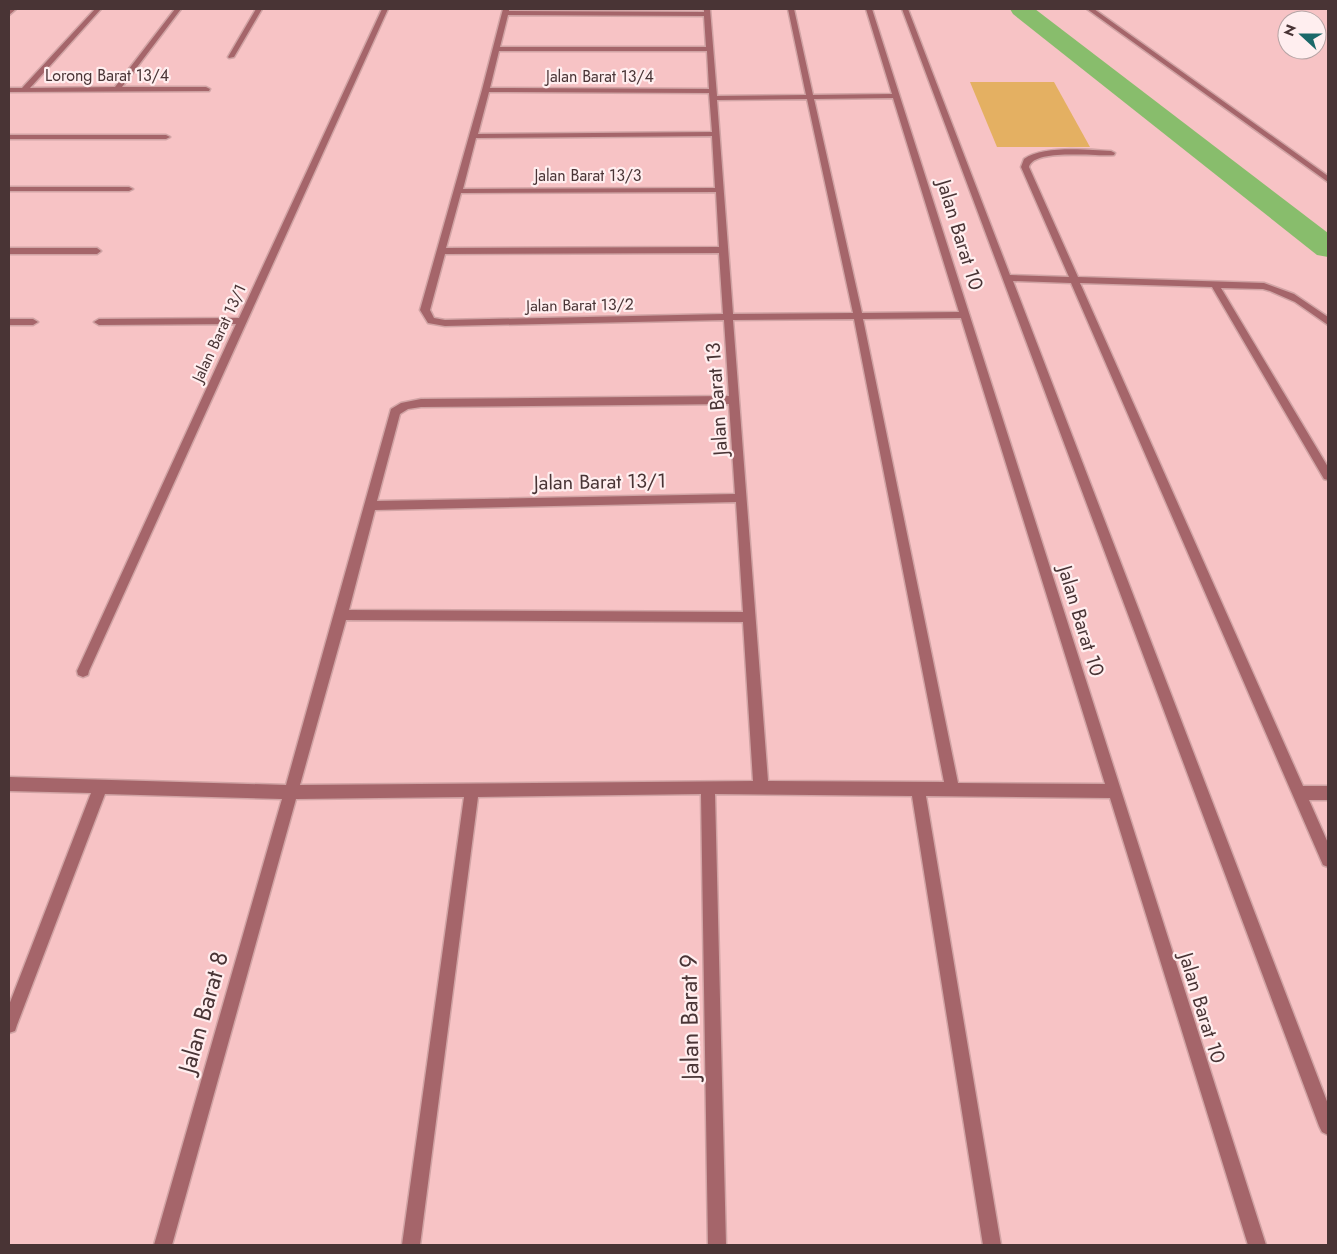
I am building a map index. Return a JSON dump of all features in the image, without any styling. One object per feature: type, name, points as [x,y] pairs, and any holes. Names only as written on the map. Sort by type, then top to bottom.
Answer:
[{"type":"street","points":[[9,13],[13,9]]},
{"type":"street","points":[[25,90],[98,9]]},
{"type":"street","points":[[118,88],[178,9]]},
{"type":"street","points":[[231,57],[259,9]]},
{"type":"street","name":"Jalan Barat 13/1","points":[[83,671],[385,9]]},
{"type":"street","points":[[791,9],[858,316],[952,789]]},
{"type":"street","name":"Jalan Barat 10","points":[[869,9],[1257,1245]]},
{"type":"street","points":[[905,9],[1328,1126]]},
{"type":"street","points":[[1090,9],[1328,180]]},
{"type":"street","points":[[708,11],[506,11],[442,251],[724,250]]},
{"type":"street","name":"Jalan Barat 13","points":[[708,11],[762,788]]},
{"type":"street","points":[[497,49],[710,49]]},
{"type":"street","name":"Lorong Barat 13/4","points":[[9,90],[206,89]]},
{"type":"street","name":"Jalan Barat 13/4","points":[[486,90],[810,97],[897,96]]},
{"type":"street","points":[[472,136],[716,134]]},
{"type":"street","points":[[9,137],[166,137]]},
{"type":"street","points":[[1111,153],[1043,155],[1032,157],[1026,161],[1025,168],[1072,280],[1328,860]]},
{"type":"street","points":[[9,189],[129,189]]},
{"type":"street","name":"Jalan Barat 13/3","points":[[457,191],[719,190]]},
{"type":"street","points":[[9,251],[97,251]]},
{"type":"street","name":"Jalan Barat 13/2","points":[[442,251],[425,310],[431,321],[445,323],[729,317],[965,315]]},
{"type":"street","points":[[1007,278],[1264,286],[1283,292],[1306,304],[1328,322]]},
{"type":"street","points":[[1216,285],[1328,476]]},
{"type":"street","points":[[99,322],[242,321]]},
{"type":"street","points":[[9,322],[33,322]]},
{"type":"street","name":"Jalan Barat 8","points":[[162,1245],[341,615],[395,412],[405,406],[421,403],[734,400]]},
{"type":"street","name":"Jalan Barat 13/1","points":[[370,506],[741,498]]},
{"type":"street","points":[[341,615],[750,617]]},
{"type":"street","points":[[9,784],[290,792],[708,787],[1115,791]]},
{"type":"street","name":"Jalan Barat 9","points":[[708,787],[717,1245]]},
{"type":"street","points":[[9,1025],[100,788]]},
{"type":"street","points":[[411,1245],[472,789]]},
{"type":"street","points":[[918,790],[992,1245]]},
{"type":"street","points":[[1298,793],[1328,793]]},
{"type":"shaded area","points":[[970,82],[1054,82],[1090,147],[997,147]]},
{"type":"waterway","points":[[1021,9],[1328,248]]}]
